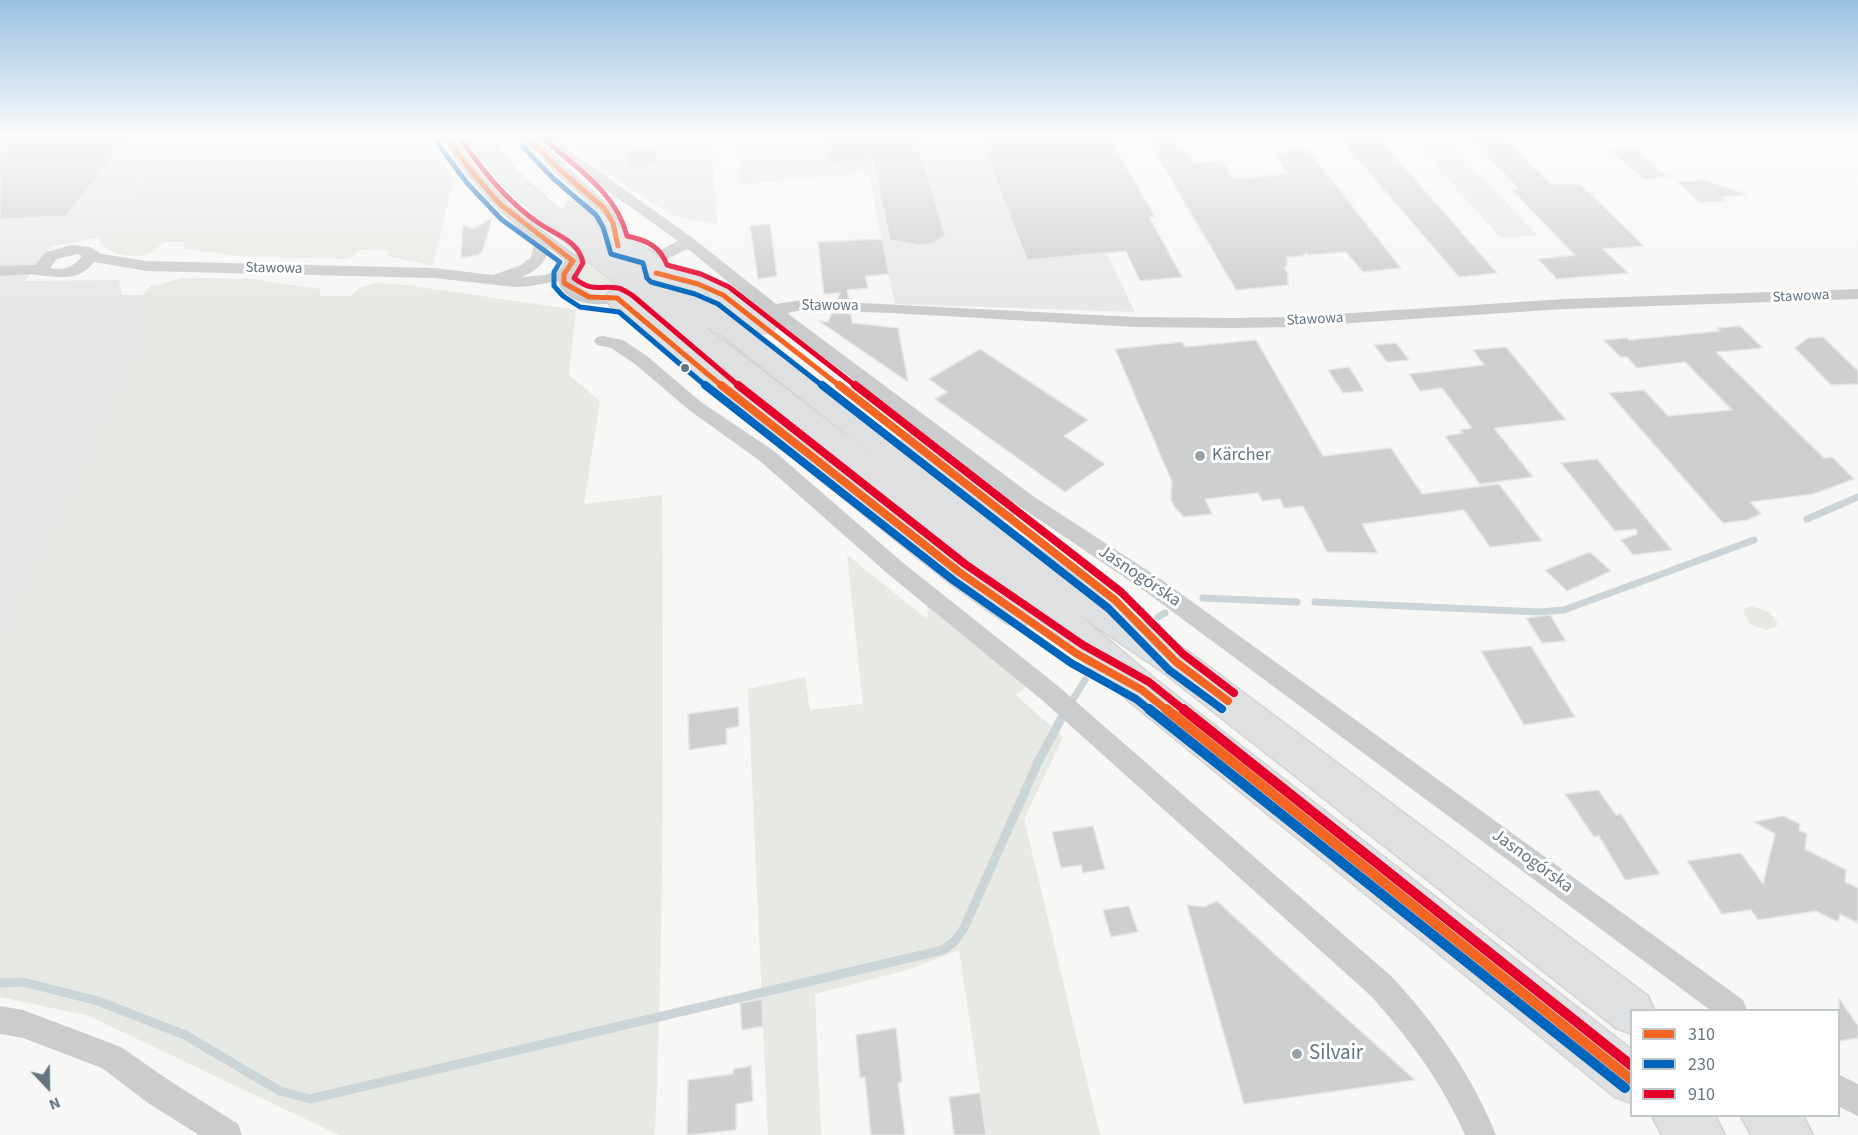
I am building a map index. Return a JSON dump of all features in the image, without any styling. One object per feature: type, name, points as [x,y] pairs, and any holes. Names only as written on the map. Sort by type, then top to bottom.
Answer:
[{"type":"main road","points":[[523,191],[565,214],[707,326],[1142,690],[1630,1078]]},
{"type":"main road","points":[[551,191],[565,214]]},
{"type":"main road","points":[[652,261],[723,295],[1115,600],[1176,662]]},
{"type":"main road","points":[[616,298],[697,366],[959,572],[1077,654],[1142,690]]},
{"type":"main road","points":[[707,326],[947,498],[1097,610],[1176,662],[1630,1010]]},
{"type":"main road","points":[[1677,1117],[1701,1135]]},
{"type":"main road","points":[[1765,1117],[1789,1135]]},
{"type":"street","points":[[490,191],[532,231],[551,241],[569,267],[564,283],[569,290],[587,298],[599,300],[616,298],[642,288],[652,261],[685,239]]},
{"type":"street","points":[[584,191],[604,208],[613,223],[618,246],[652,261]]},
{"type":"street","name":"Jasnogórska","points":[[617,191],[685,239],[773,310],[1026,501],[1154,586],[1730,1009]]},
{"type":"street","name":"Stawowa","points":[[489,279],[512,275],[536,262],[542,249],[532,231]]},
{"type":"street","name":"Stawowa","points":[[0,272],[45,264],[76,249],[84,250],[90,255],[147,266],[401,274],[434,273],[519,284],[538,283],[569,267],[593,250],[618,246]]},
{"type":"street","points":[[77,269],[89,260],[90,255]]},
{"type":"street","name":"Stawowa","points":[[0,262],[45,264]]},
{"type":"street","name":"Stawowa","points":[[45,264],[47,273],[60,274],[77,269],[120,270],[147,266]]},
{"type":"street","name":"Stawowa","points":[[401,274],[510,293],[569,290]]},
{"type":"street","name":"Stawowa","points":[[773,310],[802,305],[1135,322],[1244,322],[1333,319],[1565,304],[1858,294]]},
{"type":"street","points":[[603,341],[617,344],[641,360],[695,406],[766,456],[895,568],[1050,693],[1381,986],[1418,1027],[1457,1088],[1482,1135]]},
{"type":"street","points":[[0,1020],[23,1024],[111,1057],[176,1103],[227,1135]]},
{"type":"street","points":[[1840,1090],[1858,1101]]},
{"type":"shaded area","points":[[0,191],[134,191],[99,237],[51,247],[25,281],[119,280],[122,295],[142,295],[137,352],[0,643]]},
{"type":"shaded area","points":[[134,191],[451,191],[433,266],[392,257],[387,255],[389,251],[361,250],[350,258],[342,259],[238,256],[186,249],[183,247],[186,242],[163,242],[147,255],[132,256],[104,247],[99,242],[99,237]]},
{"type":"shaded area","points":[[635,191],[715,191],[717,225],[671,215]]},
{"type":"shaded area","points":[[872,191],[1077,191],[1135,312],[895,304]]},
{"type":"shaded area","points":[[1459,191],[1495,191],[1537,235],[1501,238]]},
{"type":"shaded area","points":[[587,258],[629,289],[604,294],[579,290],[570,275],[572,270]]},
{"type":"shaded area","points":[[182,278],[253,279],[320,289],[320,296],[350,296],[361,287],[377,283],[407,285],[576,310],[569,375],[600,401],[584,504],[662,495],[663,815],[655,1135],[339,1135],[89,1016],[0,997],[0,643],[137,352],[142,295],[152,285]]},
{"type":"shaded area","points":[[847,555],[928,620],[927,604],[1028,685],[1016,695],[1063,737],[1024,819],[1100,1135],[987,1135],[959,950],[907,970],[815,994],[821,1135],[768,1135],[748,689],[805,677],[810,710],[863,704]]},
{"type":"shaded area","points":[[1751,606],[1769,612],[1777,622],[1777,626],[1766,630],[1750,624],[1743,612],[1745,608]]},
{"type":"building","points":[[0,191],[86,191],[66,216],[0,219]]},
{"type":"building","points":[[880,191],[932,191],[945,236],[934,243],[920,245],[890,240]]},
{"type":"building","points":[[1001,191],[1140,191],[1155,217],[1149,217],[1182,277],[1140,281],[1126,251],[1027,260]]},
{"type":"building","points":[[1178,191],[1340,191],[1401,268],[1363,272],[1346,252],[1308,255],[1307,253],[1302,256],[1287,257],[1287,266],[1284,268],[1288,273],[1288,285],[1236,290]]},
{"type":"building","points":[[1385,191],[1425,191],[1497,273],[1459,277]]},
{"type":"building","points":[[1513,191],[1587,191],[1644,246],[1603,249],[1628,273],[1557,279],[1538,259],[1575,255]]},
{"type":"building","points":[[1687,191],[1737,191],[1746,194],[1722,197],[1726,201],[1699,202]]},
{"type":"building","points":[[492,218],[483,250],[478,255],[461,258],[463,225],[473,229]]},
{"type":"building","points":[[770,224],[777,276],[758,279],[750,226]]},
{"type":"building","points":[[882,239],[889,274],[865,276],[868,288],[847,290],[849,300],[837,300],[840,293],[824,294],[818,242]]},
{"type":"building","points":[[832,313],[851,314],[852,323],[898,328],[908,382],[819,321],[828,322]]},
{"type":"building","points":[[1740,326],[1763,348],[1716,352],[1824,458],[1832,457],[1854,479],[1813,494],[1750,502],[1761,514],[1747,520],[1723,523],[1609,393],[1644,390],[1668,416],[1732,410],[1685,362],[1637,368],[1627,357],[1620,357],[1604,340],[1627,338],[1629,340],[1720,331],[1717,328]]},
{"type":"building","points":[[1823,337],[1858,371],[1858,384],[1831,385],[1795,348],[1808,338]]},
{"type":"building","points":[[1256,340],[1323,456],[1391,448],[1422,494],[1499,484],[1542,541],[1490,547],[1464,510],[1362,524],[1378,553],[1327,552],[1303,506],[1284,508],[1280,499],[1262,501],[1258,493],[1205,499],[1212,514],[1184,517],[1171,500],[1172,482],[1115,349],[1182,342],[1185,347]]},
{"type":"building","points":[[1396,343],[1409,360],[1387,362],[1374,345]]},
{"type":"building","points":[[1506,347],[1566,420],[1494,428],[1533,477],[1480,484],[1445,436],[1463,433],[1460,430],[1472,428],[1442,388],[1420,391],[1409,374],[1484,365],[1473,350]]},
{"type":"building","points":[[980,349],[1088,420],[1064,436],[1105,464],[1065,492],[935,399],[947,392],[929,379]]},
{"type":"building","points":[[1349,367],[1364,391],[1343,393],[1328,370]]},
{"type":"building","points":[[1597,459],[1672,550],[1633,555],[1621,540],[1637,534],[1636,529],[1615,531],[1561,463]]},
{"type":"building","points":[[1590,552],[1611,571],[1567,591],[1545,570]]},
{"type":"building","points":[[1550,615],[1566,641],[1542,643],[1526,618]]},
{"type":"building","points":[[1531,646],[1575,717],[1524,725],[1481,651]]},
{"type":"building","points":[[738,707],[739,726],[726,729],[727,744],[689,750],[688,714]]},
{"type":"building","points":[[1598,790],[1616,815],[1621,814],[1660,874],[1625,880],[1599,836],[1594,837],[1565,794]]},
{"type":"building","points":[[1783,816],[1800,824],[1799,830],[1807,834],[1805,849],[1846,870],[1845,882],[1858,888],[1858,923],[1840,914],[1838,922],[1816,911],[1758,920],[1751,910],[1722,914],[1687,861],[1741,853],[1763,884],[1775,834],[1754,822]]},
{"type":"building","points":[[1093,826],[1105,869],[1083,873],[1081,865],[1061,868],[1052,832]]},
{"type":"building","points":[[1217,901],[1415,1080],[1244,1104],[1187,905],[1204,907]]},
{"type":"building","points":[[1129,906],[1138,932],[1111,937],[1103,910]]},
{"type":"building","points":[[1839,998],[1858,1026],[1858,1038],[1840,1041]]},
{"type":"building","points":[[762,999],[763,1026],[742,1030],[740,1003]]},
{"type":"building","points":[[896,1028],[902,1082],[898,1083],[905,1135],[871,1135],[865,1077],[860,1078],[856,1035]]},
{"type":"building","points":[[751,1066],[753,1101],[736,1104],[736,1130],[687,1135],[688,1080],[733,1074],[734,1069]]},
{"type":"building","points":[[980,1093],[986,1135],[954,1135],[949,1097]]},
{"type":"waterway","points":[[1807,519],[1858,497]]},
{"type":"waterway","points":[[1315,602],[1539,612],[1564,610],[1754,540]]},
{"type":"waterway","points":[[1203,598],[1297,602]]},
{"type":"waterway","points":[[1158,617],[1165,613]]},
{"type":"waterway","points":[[1072,701],[1085,680]]},
{"type":"waterway","points":[[0,983],[23,982],[98,1001],[185,1035],[280,1091],[310,1099],[943,950],[954,942],[964,928],[1038,762],[1062,717]]},
{"type":"transit line","name":"230","points":[[475,191],[501,219],[560,262],[554,272],[554,286],[563,296],[587,309],[619,312],[691,374],[953,580],[1071,663],[1136,699],[1625,1088]]},
{"type":"transit line","name":"310","points":[[489,191],[521,222],[573,261]]},
{"type":"transit line","name":"910","points":[[502,191],[528,215],[567,240],[578,250],[583,263],[574,278],[583,285],[600,289],[619,288],[632,295],[704,358],[965,564],[1083,645],[1149,682],[1630,1064]]},
{"type":"transit line","name":"230","points":[[568,191],[596,215],[603,227],[611,254],[643,263],[647,278],[651,282],[695,294],[718,304],[1108,608],[1169,670],[1222,709]]},
{"type":"transit line","name":"310","points":[[584,191],[604,208],[613,223],[618,246]]},
{"type":"transit line","name":"910","points":[[601,191],[612,201],[623,219],[627,236],[652,244],[661,252],[667,265],[701,274],[729,287],[1121,592],[1183,654],[1234,693]]},
{"type":"transit line","name":"310","points":[[573,261],[564,274],[564,283],[570,288],[589,297],[617,298],[697,366],[959,572],[1077,654],[1142,690],[1630,1078]]},
{"type":"transit line","name":"310","points":[[656,273],[698,284],[723,295],[1115,600],[1176,662],[1228,701]]},
{"type":"place","name":"Kärcher","points":[[1200,456]]},
{"type":"place","name":"Silvair","points":[[1297,1054]]}]
